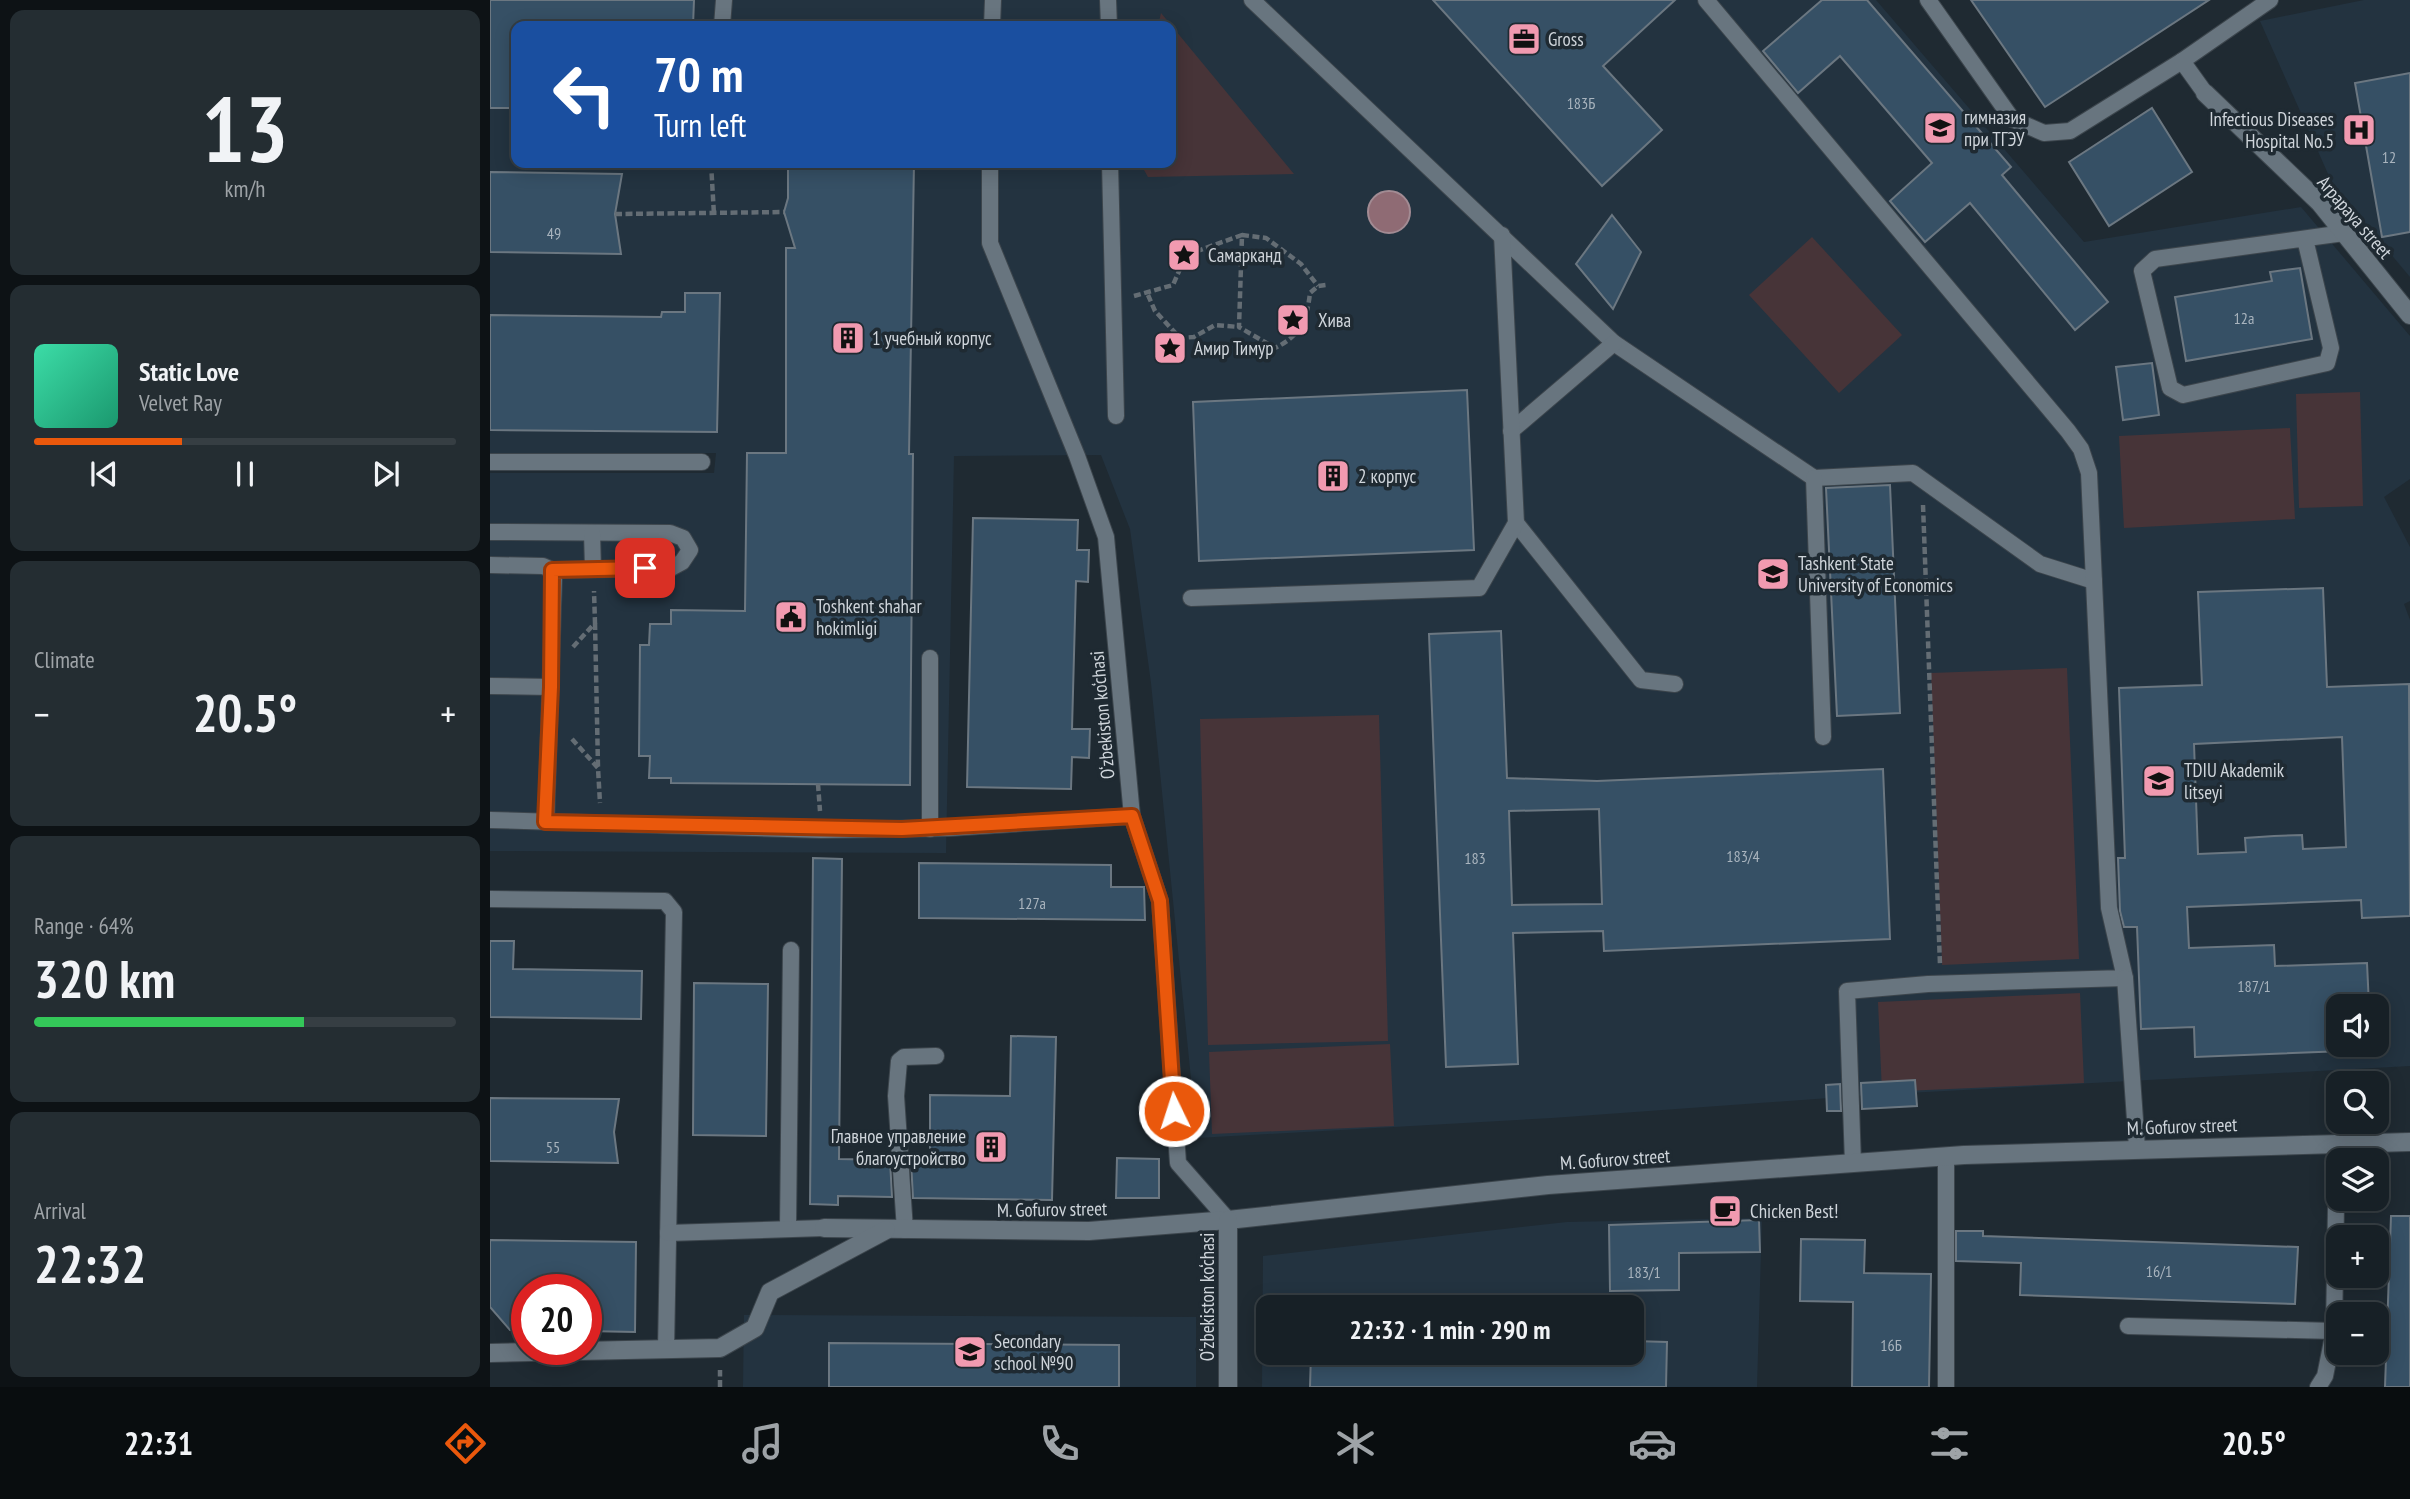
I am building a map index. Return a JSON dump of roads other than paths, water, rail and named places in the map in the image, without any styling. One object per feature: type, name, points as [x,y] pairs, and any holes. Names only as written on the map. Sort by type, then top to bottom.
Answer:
[{"type":"street","name":"Arpapaya street","points":[[2205,93],[2320,203],[2410,314]]},
{"type":"street","name":"M. Gofurov street","points":[[824,1228],[1089,1231],[1228,1220],[1548,1185],[1853,1163],[2137,1149],[2410,1142]]},
{"type":"street","name":"O‘zbekiston ko‘chasi","points":[[1228,1220],[1228,1387]]},
{"type":"street","points":[[490,1353],[720,1348],[755,1328],[770,1292],[886,1230]]},
{"type":"lane","points":[[722,21],[724,0]]},
{"type":"lane","points":[[992,21],[993,0]]},
{"type":"lane","points":[[1108,0],[1109,21]]},
{"type":"lane","points":[[1252,0],[1614,343],[1814,478],[1913,473],[2040,564],[2094,581]]},
{"type":"lane","points":[[1706,0],[2081,449],[2089,473],[2109,908],[2125,978],[2137,1149]]},
{"type":"lane","points":[[1928,0],[2012,119],[2044,134],[2070,131],[2182,61],[2270,0]]},
{"type":"lane","points":[[2182,61],[2205,93]]},
{"type":"lane","name":"O‘zbekiston ko‘chasi","points":[[990,168],[990,243],[1077,456],[1106,537],[1132,816],[1160,901],[1178,1163],[1228,1220]]},
{"type":"lane","points":[[1110,168],[1116,416]]},
{"type":"lane","points":[[2305,239],[2331,348],[2327,363],[2183,395],[2169,388],[2141,271],[2155,259],[2344,233]]},
{"type":"lane","points":[[1191,598],[1479,588],[1516,523],[1502,235]]},
{"type":"lane","points":[[1511,431],[1614,343]]},
{"type":"lane","points":[[490,462],[702,462]]},
{"type":"lane","points":[[1814,478],[1823,737]]},
{"type":"lane","points":[[1516,523],[1641,680],[1675,684]]},
{"type":"lane","points":[[490,532],[670,533],[683,538],[690,550],[682,562],[671,568],[552,570],[543,566],[490,565]]},
{"type":"lane","points":[[592,533],[593,569]]},
{"type":"lane","points":[[545,822],[551,687],[552,570]]},
{"type":"lane","points":[[930,658],[930,828]]},
{"type":"lane","points":[[490,686],[551,687]]},
{"type":"lane","points":[[490,820],[821,830],[930,828],[1132,816]]},
{"type":"lane","points":[[490,899],[665,901],[674,912],[666,1350]]},
{"type":"lane","points":[[788,1227],[791,950]]},
{"type":"lane","points":[[1853,1163],[1847,991],[1940,983],[2125,978]]},
{"type":"lane","points":[[905,1230],[896,1096],[899,1061],[904,1058],[936,1056]]},
{"type":"lane","points":[[2334,1302],[2337,1143]]},
{"type":"lane","points":[[1946,1157],[1946,1387]]},
{"type":"lane","points":[[668,1233],[788,1227],[824,1228]]},
{"type":"lane","points":[[2128,1326],[2326,1331]]},
{"type":"lane","points":[[2318,1387],[2325,1376],[2327,1365]]},
{"type":"place","name":"Gross","points":[[1524,39]]},
{"type":"place","name":"гимназия при ТГЭУ","points":[[1940,128]]},
{"type":"place","name":"Infectious Diseases Hospital No.5","points":[[2359,130]]},
{"type":"place","name":"Самарканд","points":[[1184,255]]},
{"type":"place","name":"Хива","points":[[1293,320]]},
{"type":"place","name":"1 учебный корпус","points":[[848,338]]},
{"type":"place","name":"Амир Тимур","points":[[1170,348]]},
{"type":"place","name":"2 корпус","points":[[1333,476]]},
{"type":"place","name":"Tashkent State University of Economics","points":[[1773,574]]},
{"type":"place","name":"Toshkent shahar hokimligi","points":[[791,617]]},
{"type":"place","name":"TDIU Akademik litseyi","points":[[2159,781]]},
{"type":"place","name":"Главное управление благоустройство","points":[[991,1147]]},
{"type":"place","name":"Chicken Best!","points":[[1725,1211]]},
{"type":"place","name":"Secondary school №90","points":[[970,1352]]}]
